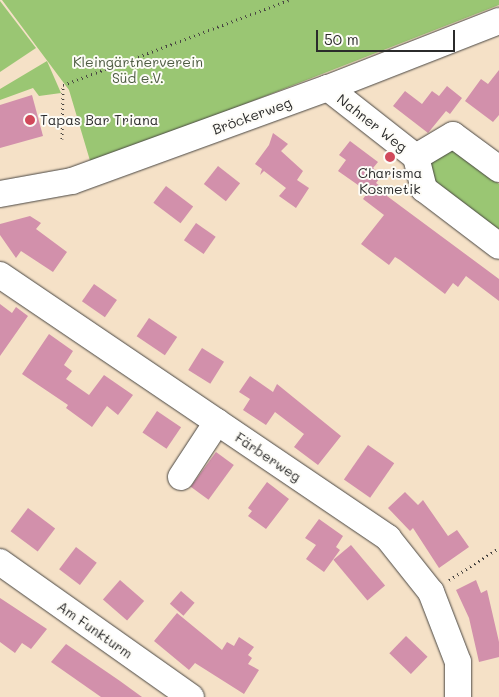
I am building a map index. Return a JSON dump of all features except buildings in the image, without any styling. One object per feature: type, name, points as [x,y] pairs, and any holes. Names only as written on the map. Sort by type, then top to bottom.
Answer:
[{"type":"street","name":"Bröckerweg","points":[[0,194],[72,181],[328,88],[499,21]]},
{"type":"street","name":"Nahner Weg","points":[[328,88],[416,157],[424,189],[499,246]]},
{"type":"street","name":"Nahner Weg","points":[[416,157],[453,135],[499,170]]},
{"type":"street","name":"Färberweg","points":[[0,275],[388,538],[431,592],[458,662],[458,697]]},
{"type":"street","points":[[181,477],[217,422]]},
{"type":"street","name":"Am Funkturm","points":[[0,562],[191,697]]},
{"type":"path","points":[[62,138],[63,85],[290,0]]},
{"type":"path","points":[[431,592],[499,548]]},
{"type":"green space","name":"Kleingärtnerverein Süd e.V.","points":[[2,0],[499,0],[499,5],[91,164],[69,90]]},
{"type":"green space","points":[[0,1],[36,48],[0,72]]},
{"type":"green space","points":[[47,61],[61,93],[39,96],[33,88],[0,100],[0,89]]},
{"type":"green space","points":[[453,149],[499,184],[499,230],[435,181],[430,163]]},
{"type":"place","name":"Tapas Bar Triana","points":[[30,120]]},
{"type":"place","name":"Charisma Kosmetik","points":[[390,157]]}]
